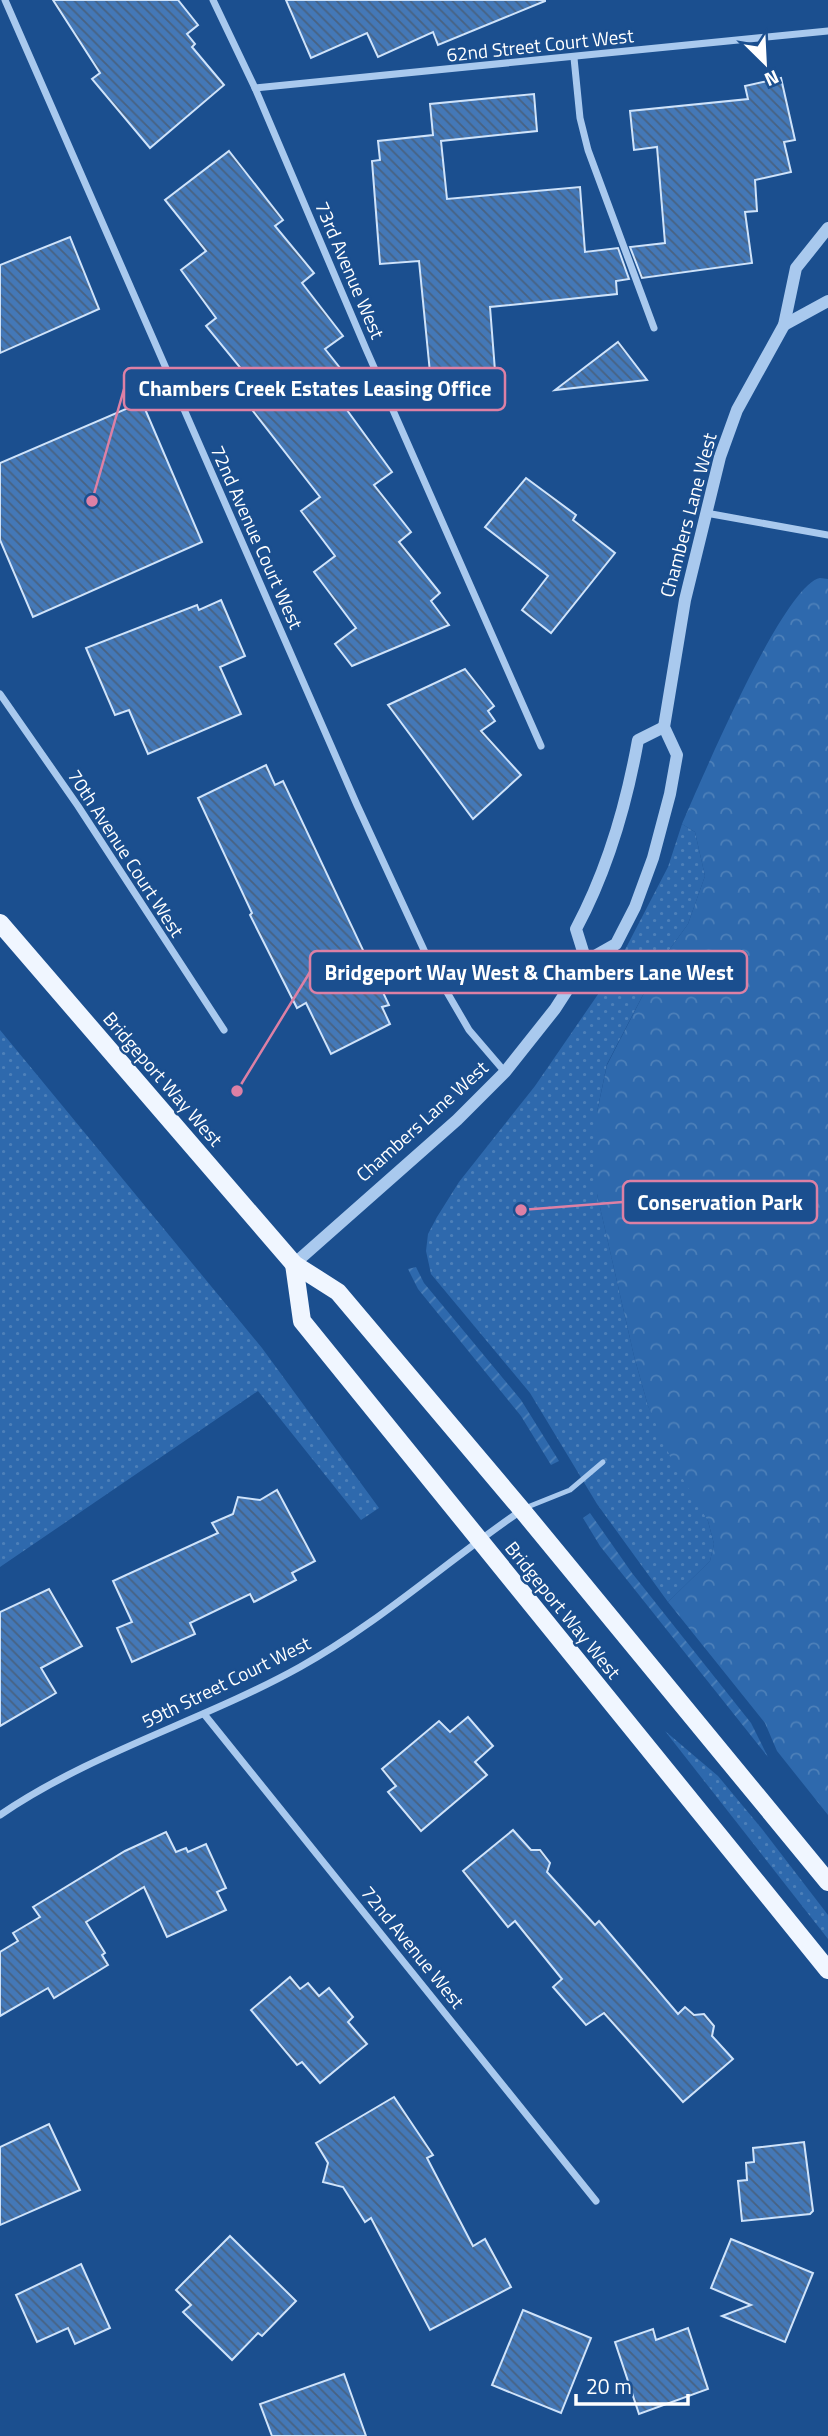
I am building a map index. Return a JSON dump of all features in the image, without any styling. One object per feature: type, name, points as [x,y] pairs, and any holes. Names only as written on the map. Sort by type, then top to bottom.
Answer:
[{"type":"main road","name":"Bridgeport Way West","points":[[0,923],[294,1264],[338,1292],[523,1510],[828,1882]]},
{"type":"main road","name":"Bridgeport Way West","points":[[294,1264],[302,1321],[828,1970]]},
{"type":"street","name":"72nd Avenue Court West","points":[[5,0],[356,805],[430,963],[468,1030],[505,1072]]},
{"type":"street","name":"73rd Avenue West","points":[[213,0],[255,88],[366,349],[541,746]]},
{"type":"street","name":"62nd Street Court West","points":[[255,88],[574,58],[828,30]]},
{"type":"street","points":[[574,58],[580,118],[588,150],[654,328]]},
{"type":"street","name":"Chambers Lane West","points":[[294,1264],[457,1120],[505,1072],[547,1020],[586,961],[616,944],[635,907],[653,858],[677,755],[664,727],[685,600],[720,457],[737,410],[785,325],[796,268],[828,228]]},
{"type":"street","points":[[785,325],[828,301]]},
{"type":"street","points":[[706,513],[828,535]]},
{"type":"street","name":"70th Avenue Court West","points":[[0,694],[78,806],[224,1030]]},
{"type":"street","points":[[586,961],[576,929],[596,893],[614,843],[638,740],[664,727]]},
{"type":"street","name":"59th Street Court West","points":[[0,1815],[82,1768],[204,1714],[300,1667],[360,1630],[480,1539],[523,1510]]},
{"type":"street","name":"72nd Avenue West","points":[[204,1714],[596,2201]]},
{"type":"lane","points":[[523,1510],[570,1490],[603,1462]]},
{"type":"green space","points":[[820,578],[828,579],[828,1815],[777,1751],[765,1723],[668,1602],[710,1561],[714,1544],[708,1521],[672,1461],[648,1406],[597,1194],[597,1112],[607,1065],[659,964],[688,924],[705,876],[695,832],[682,824],[724,730],[765,648],[804,589]]},
{"type":"green space","points":[[682,824],[695,832],[705,876],[688,924],[659,964],[607,1064],[597,1112],[597,1194],[634,1356],[648,1406],[708,1521],[714,1544],[710,1561],[668,1602],[597,1504],[530,1393],[431,1274],[426,1251],[428,1234],[459,1182],[535,1086],[614,971],[668,867]]},
{"type":"green space","points":[[0,1030],[262,1348],[379,1508],[361,1520],[258,1391],[0,1567]]},
{"type":"green space","points":[[416,1267],[424,1283],[521,1400],[559,1461],[551,1465],[521,1416],[418,1289],[408,1269]]},
{"type":"green space","points":[[590,1513],[632,1573],[751,1723],[768,1757],[600,1546],[583,1518]]},
{"type":"green space","points":[[665,1731],[718,1776],[762,1829],[828,1915],[828,1939]]},
{"type":"building","points":[[53,0],[178,0],[198,25],[187,34],[195,44],[192,47],[224,85],[150,148],[92,79],[100,73]]},
{"type":"building","points":[[286,0],[545,1],[438,45],[433,32],[378,57],[367,33],[311,58]]},
{"type":"building","points":[[781,78],[795,140],[784,142],[791,172],[755,180],[757,211],[745,212],[752,263],[642,278],[630,247],[665,243],[657,147],[634,150],[630,111],[748,99],[745,86]]},
{"type":"building","points":[[534,94],[537,131],[441,141],[447,199],[580,187],[585,252],[618,248],[629,279],[616,281],[617,294],[490,307],[497,396],[433,403],[419,261],[380,264],[372,161],[380,160],[378,141],[433,135],[430,104]]},
{"type":"building","points":[[229,151],[283,220],[275,226],[314,273],[302,283],[343,336],[325,349],[360,393],[344,406],[392,472],[374,485],[411,532],[399,542],[440,593],[431,601],[449,625],[352,666],[335,644],[356,628],[314,572],[335,556],[301,511],[320,497],[235,388],[248,377],[206,326],[216,318],[181,270],[206,251],[165,200]]},
{"type":"building","points":[[70,237],[99,309],[0,353],[0,265]]},
{"type":"building","points":[[618,342],[647,380],[555,390]]},
{"type":"building","points":[[142,402],[202,542],[33,617],[0,540],[0,463]]},
{"type":"building","points":[[526,478],[576,515],[573,520],[615,553],[551,633],[522,610],[548,576],[485,527]]},
{"type":"building","points":[[221,600],[245,656],[220,667],[241,714],[148,754],[129,710],[115,715],[86,648],[197,605],[199,610]]},
{"type":"building","points":[[465,669],[494,706],[488,711],[495,721],[481,731],[521,775],[473,819],[388,705]]},
{"type":"building","points":[[266,765],[275,785],[283,781],[389,1005],[382,1007],[390,1024],[331,1054],[306,1003],[297,1008],[250,915],[252,913],[198,798]]},
{"type":"building","points":[[277,1490],[315,1561],[292,1573],[296,1580],[254,1602],[250,1594],[190,1623],[195,1634],[132,1662],[117,1628],[132,1622],[113,1581],[218,1533],[212,1523],[233,1514],[238,1497],[260,1500]]},
{"type":"building","points":[[49,1589],[82,1646],[41,1668],[56,1693],[0,1726],[0,1612]]},
{"type":"building","points":[[468,1717],[493,1746],[475,1762],[487,1775],[421,1831],[388,1792],[396,1786],[382,1769],[439,1721],[450,1732]]},
{"type":"building","points":[[513,1830],[531,1850],[540,1850],[550,1863],[547,1872],[595,1925],[599,1921],[678,2014],[685,2007],[694,2015],[704,2014],[714,2026],[712,2036],[733,2059],[683,2102],[604,2013],[586,2025],[553,1987],[562,1979],[515,1921],[508,1927],[463,1871]]},
{"type":"building","points":[[166,1832],[176,1852],[186,1848],[188,1852],[206,1844],[226,1888],[217,1892],[226,1910],[167,1937],[144,1887],[86,1922],[105,1953],[102,1955],[108,1965],[54,1998],[48,1988],[0,2016],[0,1952],[18,1941],[13,1933],[40,1917],[33,1907],[125,1851]]},
{"type":"building","points":[[290,1977],[300,1989],[308,1983],[319,1996],[329,1988],[353,2017],[348,2022],[367,2044],[320,2083],[302,2062],[297,2065],[251,2010]]},
{"type":"building","points":[[394,2097],[433,2155],[427,2158],[473,2246],[485,2239],[511,2287],[430,2330],[371,2218],[365,2222],[343,2187],[323,2182],[328,2163],[316,2143]]},
{"type":"building","points":[[49,2124],[80,2190],[0,2225],[0,2147]]},
{"type":"building","points":[[804,2142],[813,2211],[810,2214],[742,2221],[738,2181],[747,2180],[746,2163],[754,2162],[753,2148]]},
{"type":"building","points":[[230,2236],[296,2301],[262,2336],[258,2333],[232,2360],[183,2312],[191,2305],[176,2290]]},
{"type":"building","points":[[731,2239],[813,2273],[785,2342],[722,2316],[751,2305],[711,2288]]},
{"type":"building","points":[[81,2264],[110,2328],[75,2344],[68,2328],[37,2342],[16,2295]]},
{"type":"building","points":[[523,2310],[591,2338],[561,2413],[492,2385]]},
{"type":"building","points":[[688,2328],[708,2389],[639,2414],[615,2342],[653,2329],[656,2340]]},
{"type":"building","points":[[344,2374],[366,2436],[272,2436],[260,2404]]},
{"type":"place","name":"Chambers Creek Estates Leasing Office","points":[[92,501]]},
{"type":"place","name":"Bridgeport Way West & Chambers Lane West","points":[[237,1091]]},
{"type":"place","name":"Conservation Park","points":[[521,1210]]}]
